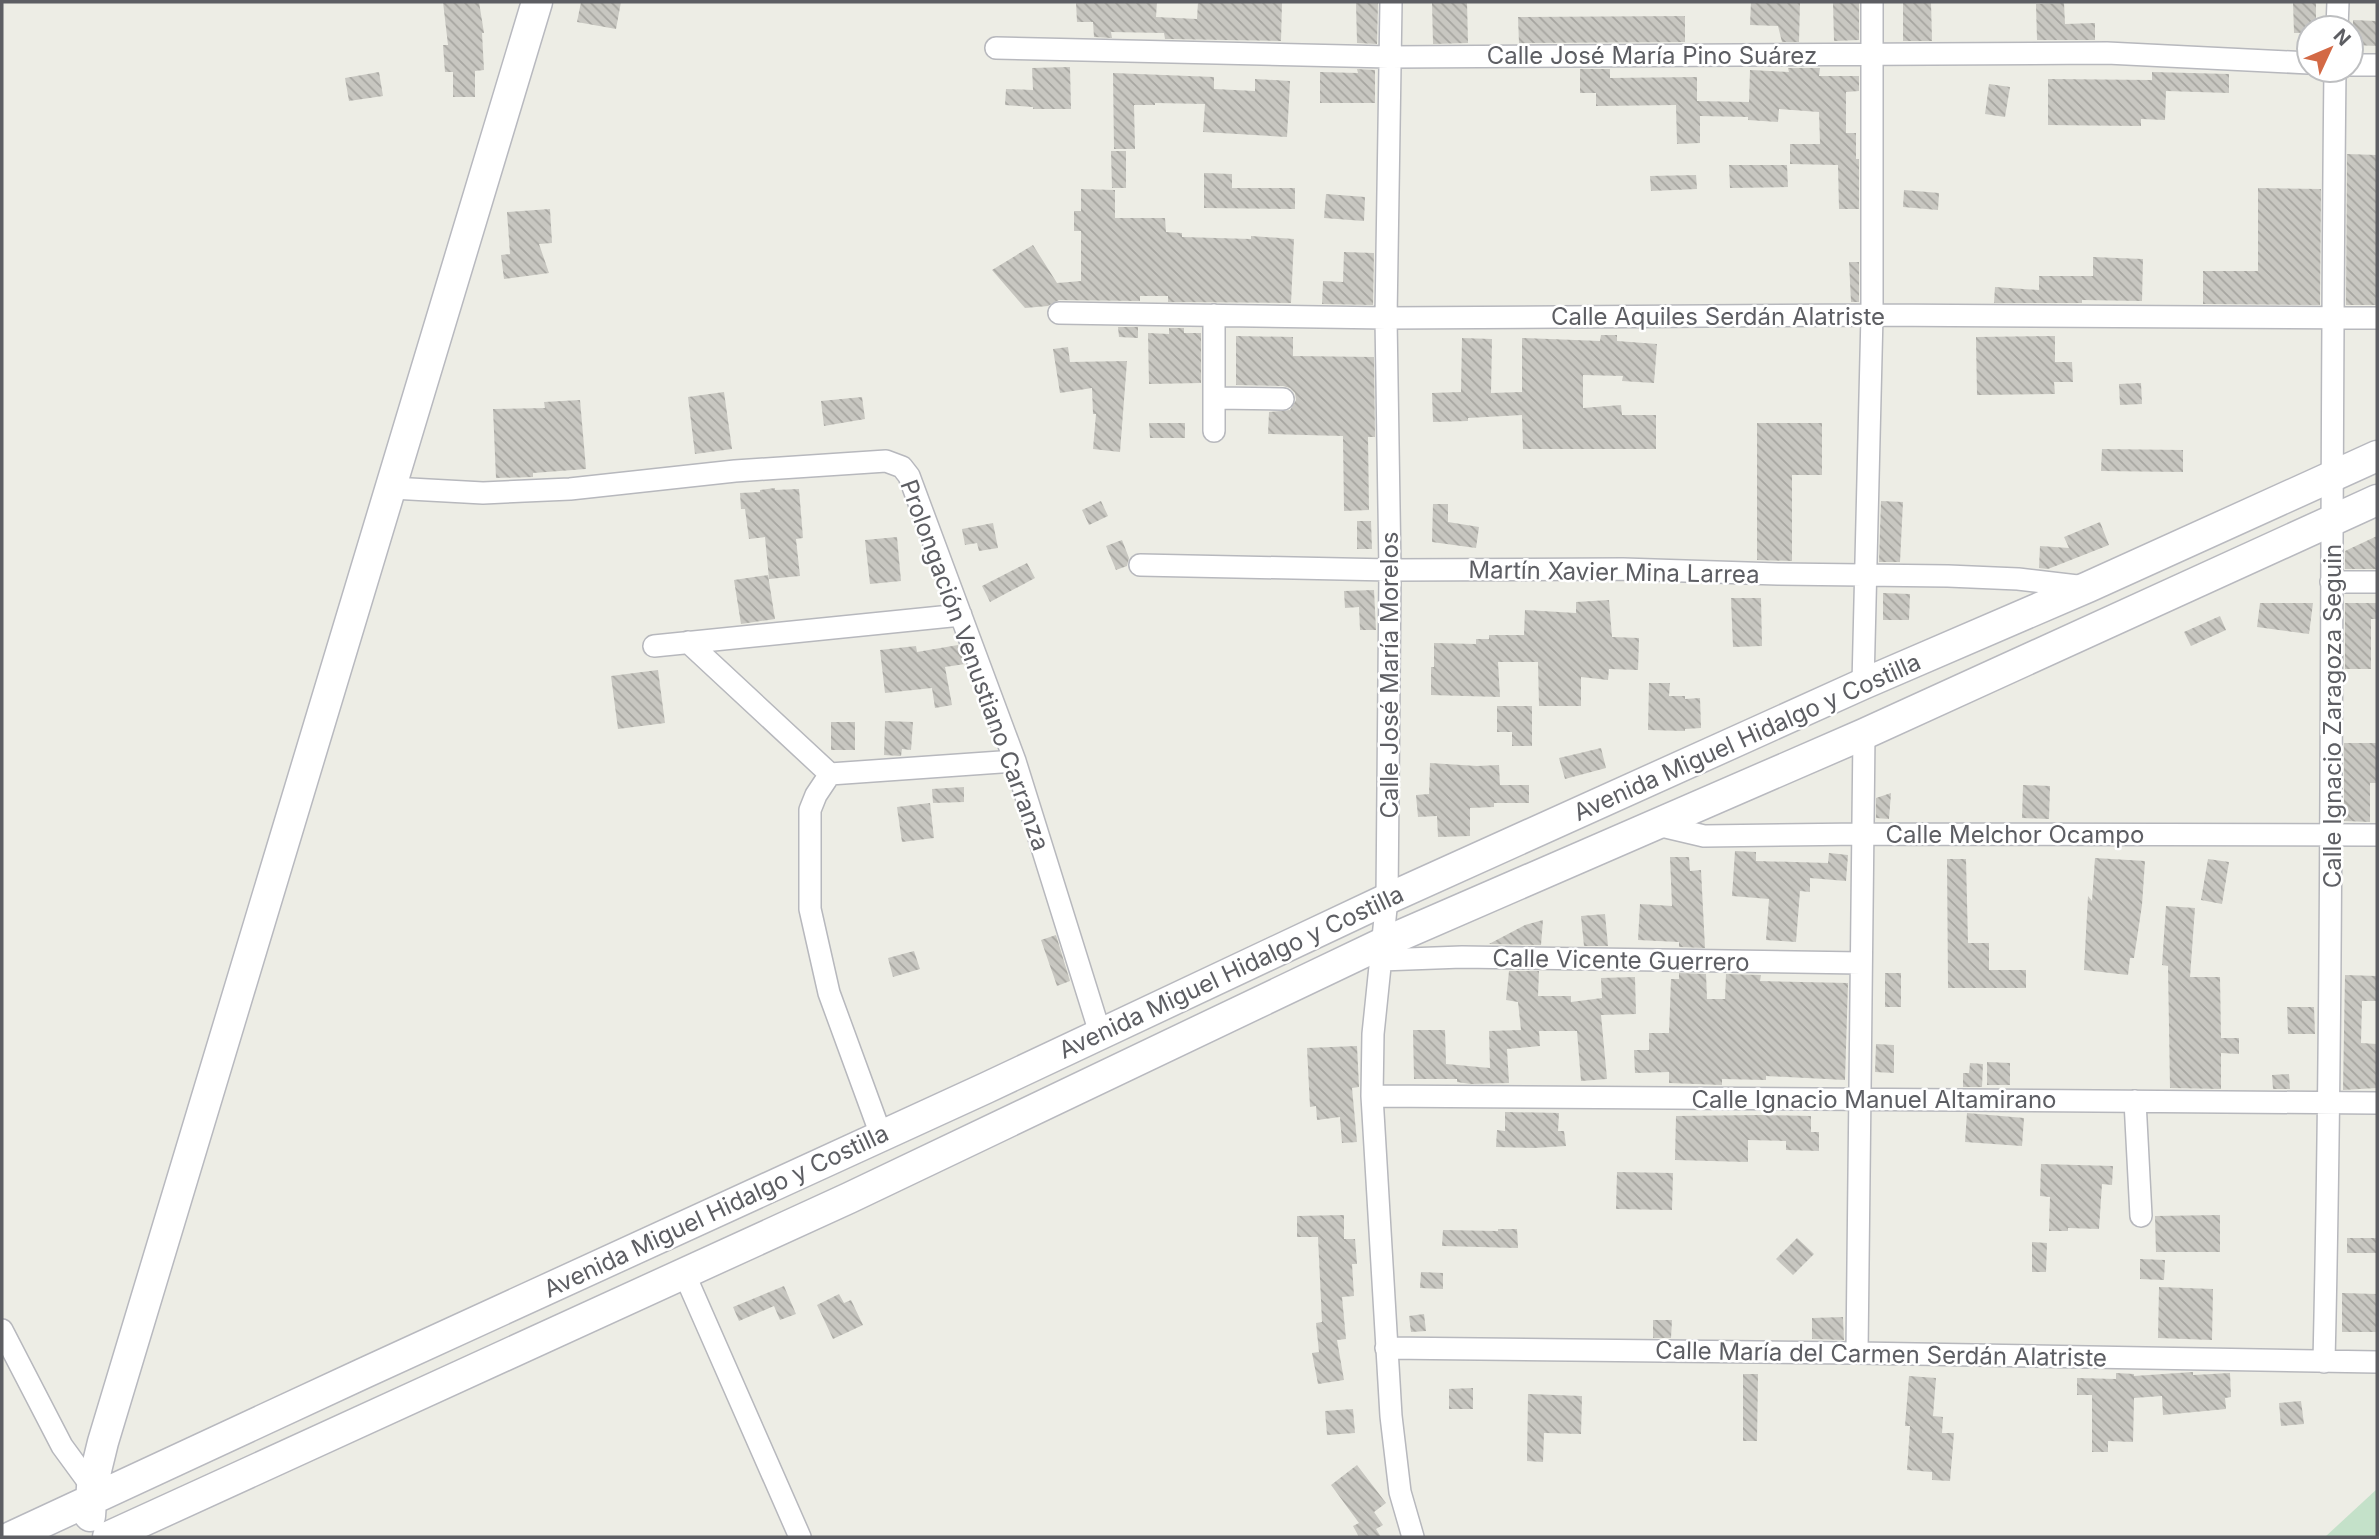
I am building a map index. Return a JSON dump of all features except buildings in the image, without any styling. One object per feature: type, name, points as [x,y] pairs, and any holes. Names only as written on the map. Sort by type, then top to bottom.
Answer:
[{"type":"main road","points":[[89,1537],[91,1494],[111,1416],[537,2]]},
{"type":"main road","name":"Avenida Miguel Hidalgo y Costilla","points":[[11,1537],[91,1494],[362,1374],[1387,899],[2377,456]]},
{"type":"main road","name":"Avenida Miguel Hidalgo y Costilla","points":[[108,1537],[1382,952],[1653,824],[1864,734],[2377,500]]},
{"type":"street","name":"Calle José María Morelos","points":[[1391,2],[1386,318],[1390,570],[1387,899],[1373,1034],[1372,1096],[1391,1416],[1400,1492],[1413,1537]]},
{"type":"street","points":[[1863,684],[1872,315],[1872,2]]},
{"type":"street","name":"Calle José María Pino Suárez","points":[[996,48],[1389,57],[2106,53],[2295,62]]},
{"type":"street","name":"Calle Ignacio Zaragoza Seguin","points":[[2324,1362],[2330,1102],[2335,84]]},
{"type":"street","name":"Calle Aquiles Serdán Alatriste","points":[[1059,313],[1386,318],[1872,315],[2377,318]]},
{"type":"street","points":[[1214,314],[1214,431]]},
{"type":"street","points":[[1215,398],[1283,399]]},
{"type":"street","name":"Prolongación Venustiano Carranza","points":[[392,488],[483,493],[570,489],[735,471],[886,461],[902,467],[909,476],[1015,761],[1100,1033]]},
{"type":"street","name":"Martín Xavier Mina Larrea","points":[[1140,565],[1390,570],[1623,569],[2018,579],[2088,587]]},
{"type":"street","points":[[2331,582],[2377,582]]},
{"type":"street","points":[[654,646],[961,615]]},
{"type":"street","points":[[688,642],[830,774],[1015,761]]},
{"type":"street","points":[[1857,1353],[1864,734]]},
{"type":"street","points":[[830,774],[810,810],[810,908],[829,993],[881,1135]]},
{"type":"street","name":"Calle Melchor Ocampo","points":[[1653,824],[1704,836],[2377,835]]},
{"type":"street","name":"Calle Vicente Guerrero","points":[[1382,952],[1462,957],[1861,963]]},
{"type":"street","name":"Calle Ignacio Manuel Altamirano","points":[[1372,1096],[2377,1103]]},
{"type":"street","points":[[2135,1101],[2141,1216]]},
{"type":"street","points":[[684,1273],[800,1537]]},
{"type":"street","points":[[2,1330],[62,1446],[91,1494]]},
{"type":"street","name":"Calle María del Carmen Serdán Alatriste","points":[[1386,1348],[2377,1362]]},
{"type":"green space","points":[[2377,1489],[2377,1537],[2325,1537]]}]
